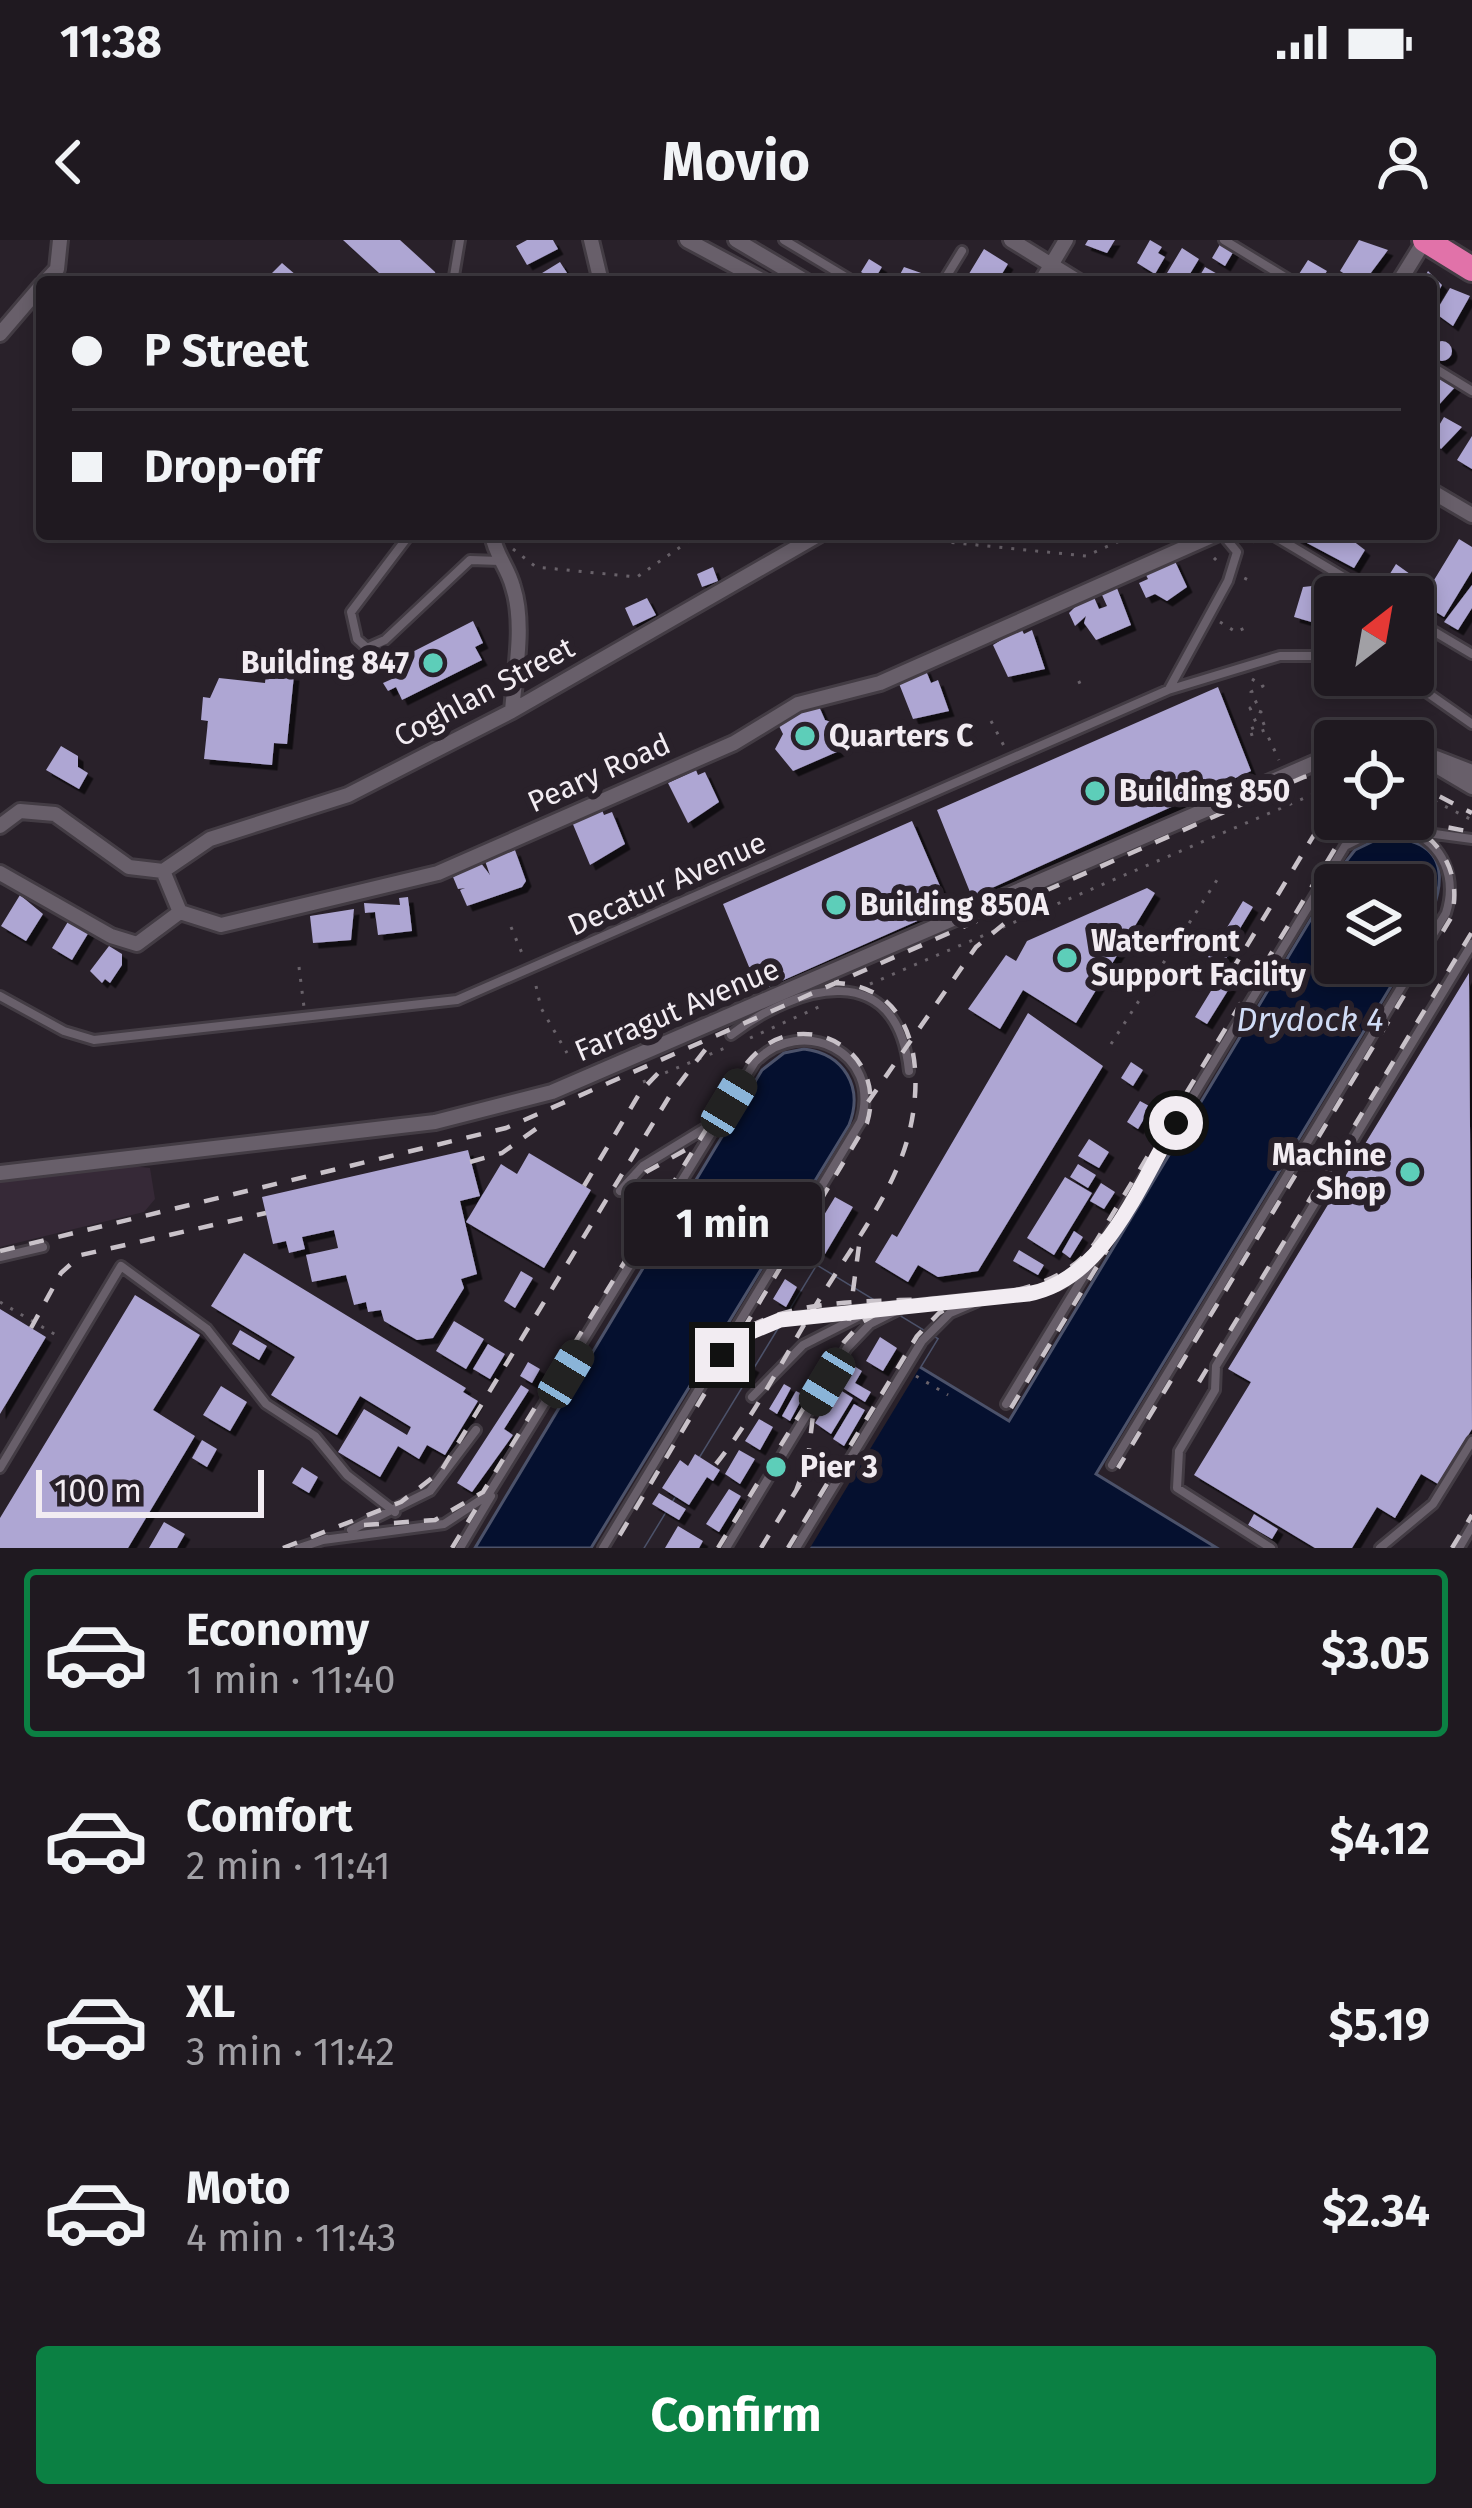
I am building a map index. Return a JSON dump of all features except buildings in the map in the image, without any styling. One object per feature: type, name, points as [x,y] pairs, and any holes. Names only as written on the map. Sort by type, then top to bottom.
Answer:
[{"type":"highway","points":[[1425,240],[1472,269]]},
{"type":"street","points":[[50,276],[56,269],[60,240]]},
{"type":"street","points":[[591,240],[600,276]]},
{"type":"street","points":[[687,240],[754,276]]},
{"type":"street","points":[[736,240],[781,275]]},
{"type":"street","points":[[1010,240],[1068,276]]},
{"type":"street","points":[[1045,276],[1066,240]]},
{"type":"street","points":[[1403,276],[1425,240]]},
{"type":"street","points":[[0,334],[36,291]]},
{"type":"street","points":[[1437,495],[1472,515]]},
{"type":"street","points":[[494,540],[514,587],[517,636],[512,711]]},
{"type":"street","name":"Coghlan Street","points":[[163,871],[210,838],[348,794],[512,711],[810,540]]},
{"type":"street","name":"Peary Road","points":[[180,912],[221,925],[438,873],[734,743],[797,704],[880,683],[1205,540]]},
{"type":"street","points":[[1434,759],[1472,772]]},
{"type":"street","name":"Farragut Avenue","points":[[0,1173],[473,1114],[552,1092],[1314,763]]},
{"type":"street","points":[[1434,764],[1472,787]]},
{"type":"street","points":[[0,826],[20,811],[38,809],[66,821],[130,867],[163,871],[180,912],[137,944],[126,942],[0,874]]},
{"type":"lane","points":[[455,276],[460,240]]},
{"type":"lane","points":[[784,240],[844,276]]},
{"type":"lane","points":[[1224,240],[1283,276]]},
{"type":"lane","points":[[947,276],[962,251]]},
{"type":"lane","points":[[1437,370],[1472,391]]},
{"type":"lane","points":[[405,540],[351,612],[357,639],[367,648],[385,640],[470,560],[500,561]]},
{"type":"lane","points":[[1168,690],[1228,581],[1237,552],[1225,540]]},
{"type":"lane","points":[[1280,540],[1341,576]]},
{"type":"lane","points":[[1434,631],[1472,654]]},
{"type":"lane","name":"Decatur Avenue","points":[[0,996],[64,1031],[94,1040],[434,1005],[497,985],[1168,690],[1280,656],[1314,656]]},
{"type":"lane","points":[[1432,696],[1472,724]]},
{"type":"lane","points":[[1434,833],[1472,839]]},
{"type":"lane","points":[[1006,1404],[1337,856],[1356,840]]},
{"type":"lane","points":[[1112,1465],[1445,914],[1451,888],[1444,862],[1425,840]]},
{"type":"lane","points":[[1271,1548],[1177,1488],[1179,1451],[1215,1390],[1216,1366],[1472,944]]},
{"type":"lane","points":[[802,997],[838,970]]},
{"type":"lane","points":[[731,1035],[802,997],[832,989],[854,992],[871,998],[893,1018],[909,1071]]},
{"type":"lane","points":[[724,1019],[772,1010]]},
{"type":"lane","points":[[460,1548],[760,1056],[794,1038],[820,1040],[854,1063],[864,1088],[858,1129],[603,1548]]},
{"type":"lane","points":[[620,1191],[643,1166],[706,1130],[726,1110]]},
{"type":"lane","points":[[722,1355],[773,1322],[993,1298],[1063,1283],[1104,1242]]},
{"type":"lane","points":[[0,1257],[43,1246]]},
{"type":"lane","points":[[0,1468],[121,1266],[207,1329],[266,1404],[315,1436],[347,1475],[395,1512]]},
{"type":"lane","points":[[796,1548],[922,1341],[950,1313],[993,1298]]},
{"type":"lane","points":[[726,1548],[847,1348],[877,1320],[911,1306]]},
{"type":"lane","points":[[752,1397],[773,1371],[812,1339],[861,1315],[895,1308]]},
{"type":"lane","points":[[299,1548],[395,1512],[441,1480],[476,1430]]},
{"type":"lane","points":[[1380,1548],[1433,1504],[1472,1441]]},
{"type":"lane","points":[[323,1540],[444,1525],[477,1505],[507,1469]]},
{"type":"lane","points":[[1459,1548],[1472,1526]]},
{"type":"path","points":[[507,543],[536,567],[637,577],[690,540]]},
{"type":"path","points":[[932,540],[1086,556],[1122,540]]},
{"type":"path","points":[[1220,622],[1236,632],[1247,627]]},
{"type":"path","points":[[1252,679],[1264,686],[1251,692],[1261,712],[1250,708],[1257,725]]},
{"type":"path","points":[[992,721],[1007,753]]},
{"type":"path","points":[[1265,723],[1250,734],[1265,730],[1279,760]]},
{"type":"path","points":[[643,1082],[1314,793]]},
{"type":"path","points":[[1434,801],[1472,820]]},
{"type":"path","points":[[1112,1044],[1217,880]]},
{"type":"path","points":[[511,927],[525,960]]},
{"type":"path","points":[[299,967],[304,1009]]},
{"type":"path","points":[[536,986],[552,1031],[556,1030],[567,1053]]},
{"type":"path","points":[[0,1302],[66,1341]]},
{"type":"path","points":[[914,1375],[948,1395]]},
{"type":"shaded area","points":[[150,1168],[155,1199],[144,1212],[0,1247],[0,1182]]},
{"type":"water","points":[[1376,840],[1407,840],[1425,848],[1435,860],[1439,875],[1434,906],[1434,864],[1344,864],[1355,850]]},
{"type":"water","name":"Drydock 4","points":[[1314,914],[1314,984],[1392,984],[1096,1474],[1217,1548],[645,1548],[817,1266],[937,1339],[920,1367],[1009,1421]]},
{"type":"water","points":[[804,1049],[830,1058],[847,1075],[854,1098],[849,1125],[591,1548],[475,1548],[762,1070],[784,1053]]},
{"type":"pier","name":"Pier 3","points":[[817,1266],[937,1339],[810,1548],[645,1548]]},
{"type":"railway","points":[[0,1251],[506,1128],[1314,774]]},
{"type":"railway","points":[[1434,794],[1472,813]]},
{"type":"railway","points":[[706,1366],[742,1331],[789,1311],[1012,1291],[1059,1274],[1095,1243],[1336,847],[1357,830],[1379,823],[1401,824],[1421,833],[1438,848],[1449,868],[1454,892],[1451,918],[1118,1468]]},
{"type":"railway","points":[[1434,825],[1472,832]]},
{"type":"railway","points":[[1231,972],[1314,835]]},
{"type":"railway","points":[[868,1102],[976,947],[1010,919]]},
{"type":"railway","points":[[1199,1382],[1472,932]]},
{"type":"railway","points":[[716,1464],[875,1212],[910,1130],[915,1074],[912,1046],[902,1022],[887,1002],[864,988],[834,983]]},
{"type":"railway","points":[[364,1525],[435,1520],[483,1492],[747,1063],[767,1045],[789,1035],[812,1034],[834,1041],[865,1072],[870,1096],[867,1123],[612,1548]]},
{"type":"railway","points":[[283,1548],[401,1502],[441,1471],[669,1097],[708,1046]]},
{"type":"railway","points":[[584,1186],[641,1091],[665,1066]]},
{"type":"railway","points":[[470,1162],[502,1153],[547,1121]]},
{"type":"railway","points":[[626,1195],[646,1172],[698,1143]]},
{"type":"railway","points":[[31,1328],[61,1273],[81,1255],[266,1213]]},
{"type":"railway","points":[[849,1321],[860,1238]]},
{"type":"railway","points":[[1011,1408],[1107,1250]]},
{"type":"railway","points":[[788,1548],[917,1336],[939,1313],[966,1297]]},
{"type":"railway","points":[[718,1548],[844,1342],[862,1322],[890,1306]]},
{"type":"railway","points":[[796,1491],[808,1458],[815,1398]]},
{"type":"railway","points":[[761,1548],[805,1476]]},
{"type":"railway","points":[[452,1548],[480,1502]]},
{"type":"railway","points":[[1452,1548],[1472,1515]]},
{"type":"place","name":"Building 847","points":[[433,663]]},
{"type":"place","name":"Quarters C","points":[[805,736]]},
{"type":"place","name":"Building 850","points":[[1095,791]]},
{"type":"place","name":"Building 850A","points":[[836,905]]},
{"type":"place","name":"Waterfront Support Facility","points":[[1067,958]]},
{"type":"place","name":"Machine Shop","points":[[1410,1172]]},
{"type":"place","name":"Pier 3","points":[[776,1467]]},
{"type":"route","points":[[722,1355],[757,1328],[793,1317],[1028,1294],[1063,1283],[1088,1264],[1104,1242],[1176,1123]]}]
